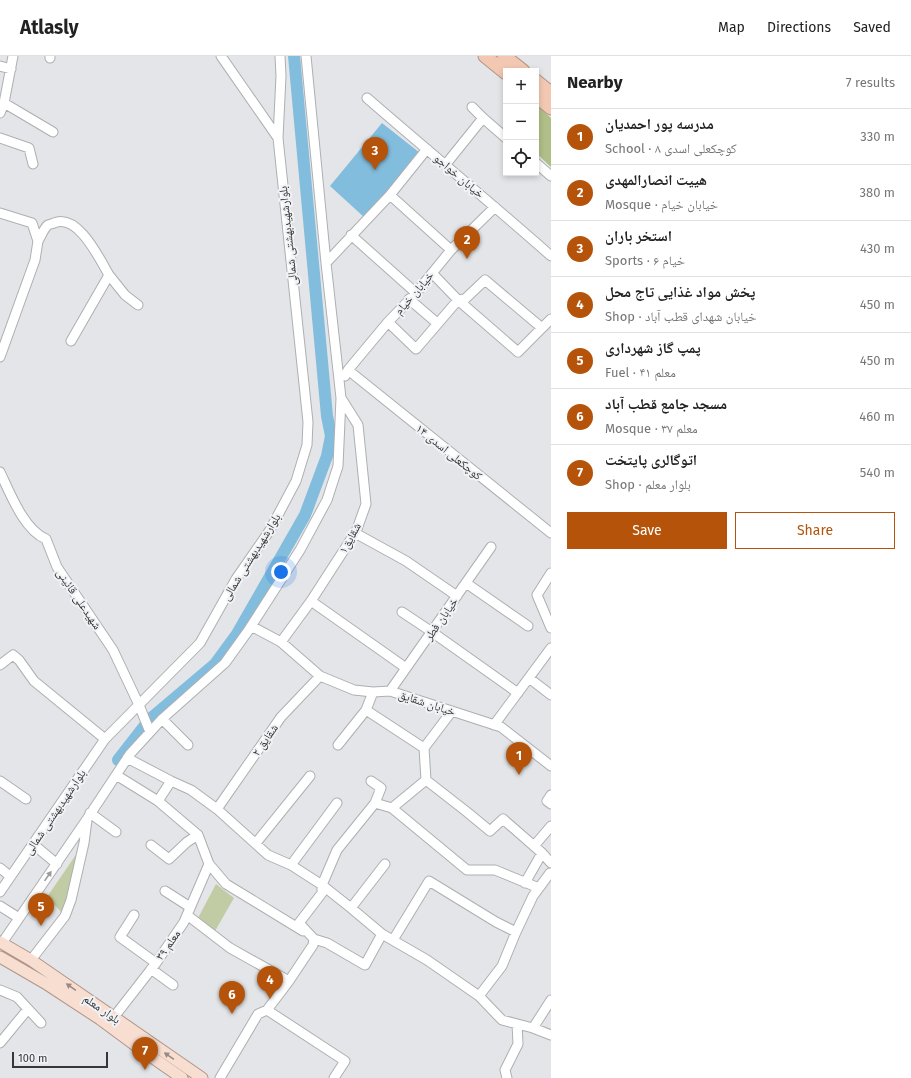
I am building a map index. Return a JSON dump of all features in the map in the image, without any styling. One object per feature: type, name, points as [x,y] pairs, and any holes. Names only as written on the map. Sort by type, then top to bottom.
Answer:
[{"type":"highway","points":[[485,56],[503,71]]},
{"type":"highway","points":[[504,56],[519,68]]},
{"type":"highway","points":[[539,83],[551,93]]},
{"type":"highway","points":[[539,98],[551,108]]},
{"type":"main road","name":"بلوار معلم","points":[[1,942],[32,960],[106,1016],[202,1078]]},
{"type":"main road","name":"بلوار معلم","points":[[0,957],[106,1016],[146,1053],[180,1077]]},
{"type":"street","points":[[0,113],[4,103],[13,56]]},
{"type":"street","points":[[221,56],[278,138]]},
{"type":"street","name":"بلوارشهیدبهشتی شمالی","points":[[0,892],[105,739],[200,643],[236,579],[270,530],[296,481],[307,445],[308,422],[278,138],[281,76],[280,56]]},
{"type":"street","points":[[1,942],[19,918],[54,862],[89,816],[127,758],[162,719],[224,663],[251,626],[300,550],[327,500],[338,466],[341,386],[326,263],[306,56]]},
{"type":"street","points":[[0,66],[11,69]]},
{"type":"street","name":"خیابان خواجو","points":[[367,98],[446,164],[551,256]]},
{"type":"street","points":[[4,103],[53,132]]},
{"type":"street","points":[[472,107],[503,135]]},
{"type":"street","points":[[446,164],[483,118]]},
{"type":"street","points":[[0,138],[29,148],[33,164]]},
{"type":"street","points":[[326,263],[390,195],[427,149]]},
{"type":"street","points":[[539,166],[551,176]]},
{"type":"street","points":[[390,195],[451,250]]},
{"type":"street","name":"خیابان خیام","points":[[341,386],[348,370],[388,322],[451,250],[495,207]]},
{"type":"street","points":[[0,213],[32,223],[38,241]]},
{"type":"street","points":[[0,357],[35,260],[38,241],[48,225],[59,221],[70,223],[79,230],[93,246],[109,274],[125,295],[138,305]]},
{"type":"street","points":[[351,236],[412,296],[437,323]]},
{"type":"street","points":[[432,273],[458,300],[518,352],[551,319]]},
{"type":"street","points":[[71,341],[109,274]]},
{"type":"street","points":[[388,322],[416,349],[458,300],[465,299],[485,280],[542,328]]},
{"type":"street","name":"کوچکعلی اسدی ۱۴","points":[[348,370],[550,531]]},
{"type":"street","name":"شقایق۱","points":[[281,642],[311,601],[358,530],[366,504],[358,425],[341,398]]},
{"type":"street","name":"شهیدعلی قائینی","points":[[0,472],[26,522],[42,538],[46,539],[57,567],[113,650],[150,732]]},
{"type":"street","points":[[355,533],[406,561],[457,596]]},
{"type":"street","name":"خیابان فطر","points":[[390,691],[491,547]]},
{"type":"street","points":[[551,573],[537,595],[551,628]]},
{"type":"street","points":[[466,583],[528,626]]},
{"type":"street","points":[[311,601],[406,668]]},
{"type":"street","points":[[402,612],[518,693]]},
{"type":"street","name":"خیابان شقایق","points":[[251,626],[281,642],[320,676],[354,690],[373,692],[390,691],[498,726],[551,766]]},
{"type":"street","points":[[498,726],[518,693],[551,648]]},
{"type":"street","points":[[0,665],[13,655],[19,660],[34,681],[105,739]]},
{"type":"street","name":"شقایق ۲","points":[[217,809],[281,716],[320,676]]},
{"type":"street","points":[[529,678],[551,695]]},
{"type":"street","points":[[338,745],[366,710],[373,692]]},
{"type":"street","points":[[366,710],[424,748]]},
{"type":"street","points":[[452,711],[424,748],[426,780],[490,831],[503,819],[542,853],[551,863]]},
{"type":"street","points":[[162,719],[188,745]]},
{"type":"street","points":[[127,758],[170,781],[191,790],[217,809],[268,855],[291,865],[322,885],[382,934],[427,960],[479,996],[502,1020],[533,1028],[551,1035]]},
{"type":"street","points":[[116,775],[158,801],[198,835],[209,864],[226,884],[314,938],[327,943],[365,965],[382,934]]},
{"type":"street","points":[[256,843],[310,776]]},
{"type":"street","points":[[392,808],[426,780]]},
{"type":"street","points":[[0,781],[26,798]]},
{"type":"street","points":[[158,801],[170,781]]},
{"type":"street","points":[[314,938],[299,923],[322,893],[322,885],[337,850],[375,803],[381,788],[371,781]]},
{"type":"street","points":[[551,795],[547,801],[551,804]]},
{"type":"street","points":[[291,865],[337,803]]},
{"type":"street","points":[[375,803],[392,808],[467,870],[494,870],[539,888]]},
{"type":"street","points":[[89,816],[116,832]]},
{"type":"street","points":[[32,960],[65,916],[71,900],[89,816]]},
{"type":"street","points":[[534,846],[551,826]]},
{"type":"street","points":[[151,845],[169,859],[187,842],[198,835]]},
{"type":"street","points":[[33,844],[54,862]]},
{"type":"street","points":[[525,883],[542,853]]},
{"type":"street","name":"معلم ۳۹","points":[[106,1016],[153,966],[184,922],[209,864]]},
{"type":"street","points":[[351,908],[386,864]]},
{"type":"street","points":[[0,868],[10,876]]},
{"type":"street","points":[[479,996],[502,966],[533,896],[551,873]]},
{"type":"street","points":[[393,940],[429,880],[496,922],[516,932]]},
{"type":"street","points":[[165,891],[230,948],[289,981]]},
{"type":"street","points":[[0,906],[19,918]]},
{"type":"street","points":[[134,915],[120,937],[173,985]]},
{"type":"street","points":[[220,1078],[258,1014],[267,1010],[289,981],[309,952],[313,945],[314,938]]},
{"type":"street","points":[[0,990],[17,997],[41,1024]]},
{"type":"street","points":[[533,1028],[551,1000]]},
{"type":"street","points":[[0,1043],[28,1009]]},
{"type":"street","points":[[267,1010],[345,1061],[334,1078]]},
{"type":"street","points":[[507,1078],[505,1070],[518,1044],[517,1024]]},
{"type":"green space","points":[[539,107],[551,118],[551,167],[539,156]]},
{"type":"green space","points":[[84,843],[67,918],[47,897]]},
{"type":"green space","points":[[216,884],[234,898],[215,931],[198,918]]},
{"type":"water","points":[[382,123],[420,153],[365,218],[330,186]]},
{"type":"waterway","points":[[118,760],[150,719],[215,664],[237,634],[305,515],[327,456],[331,436],[327,416],[294,56]]},
{"type":"place","name":"استخر باران","points":[[375,170]]},
{"type":"place","name":"هییت انصارالمهدی","points":[[467,259]]},
{"type":"place","name":"مدرسه پور احمدیان","points":[[519,775]]},
{"type":"place","name":"پمپ گاز شهرداری","points":[[41,926]]},
{"type":"place","name":"پخش مواد غذایی تاج محل","points":[[270,999]]},
{"type":"place","name":"مسجد جامع قطب آباد","points":[[232,1014]]},
{"type":"place","name":"اتوگالری پایتخت","points":[[145,1070]]}]
